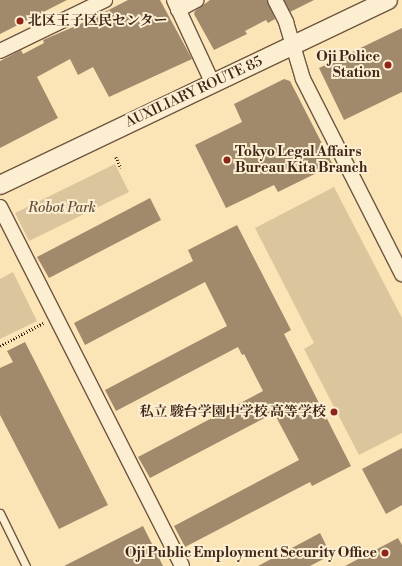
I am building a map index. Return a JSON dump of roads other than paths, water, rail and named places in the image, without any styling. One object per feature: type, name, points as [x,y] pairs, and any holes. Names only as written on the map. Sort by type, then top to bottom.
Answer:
[{"type":"street","points":[[0,51],[106,0]]},
{"type":"street","points":[[196,0],[176,5],[212,82]]},
{"type":"street","points":[[275,0],[286,22],[303,79],[402,274]]},
{"type":"street","name":"AUXILIARY ROUTE 85","points":[[0,185],[212,82],[292,46],[370,4],[388,0]]},
{"type":"street","points":[[0,207],[182,566]]},
{"type":"lane","points":[[0,513],[26,566]]},
{"type":"place","name":"北区王子区民センター","points":[[20,21]]},
{"type":"place","name":"Oji Police Station","points":[[388,65]]},
{"type":"place","name":"Tokyo Legal Affairs Bureau Kita Branch","points":[[227,160]]},
{"type":"place","name":"私立 駿台学園中学校 高等学校","points":[[334,412]]},
{"type":"place","name":"Oji Public Employment Security Office","points":[[385,553]]},
{"type":"park label","name":"Robot Park","points":[[62,208]]}]
